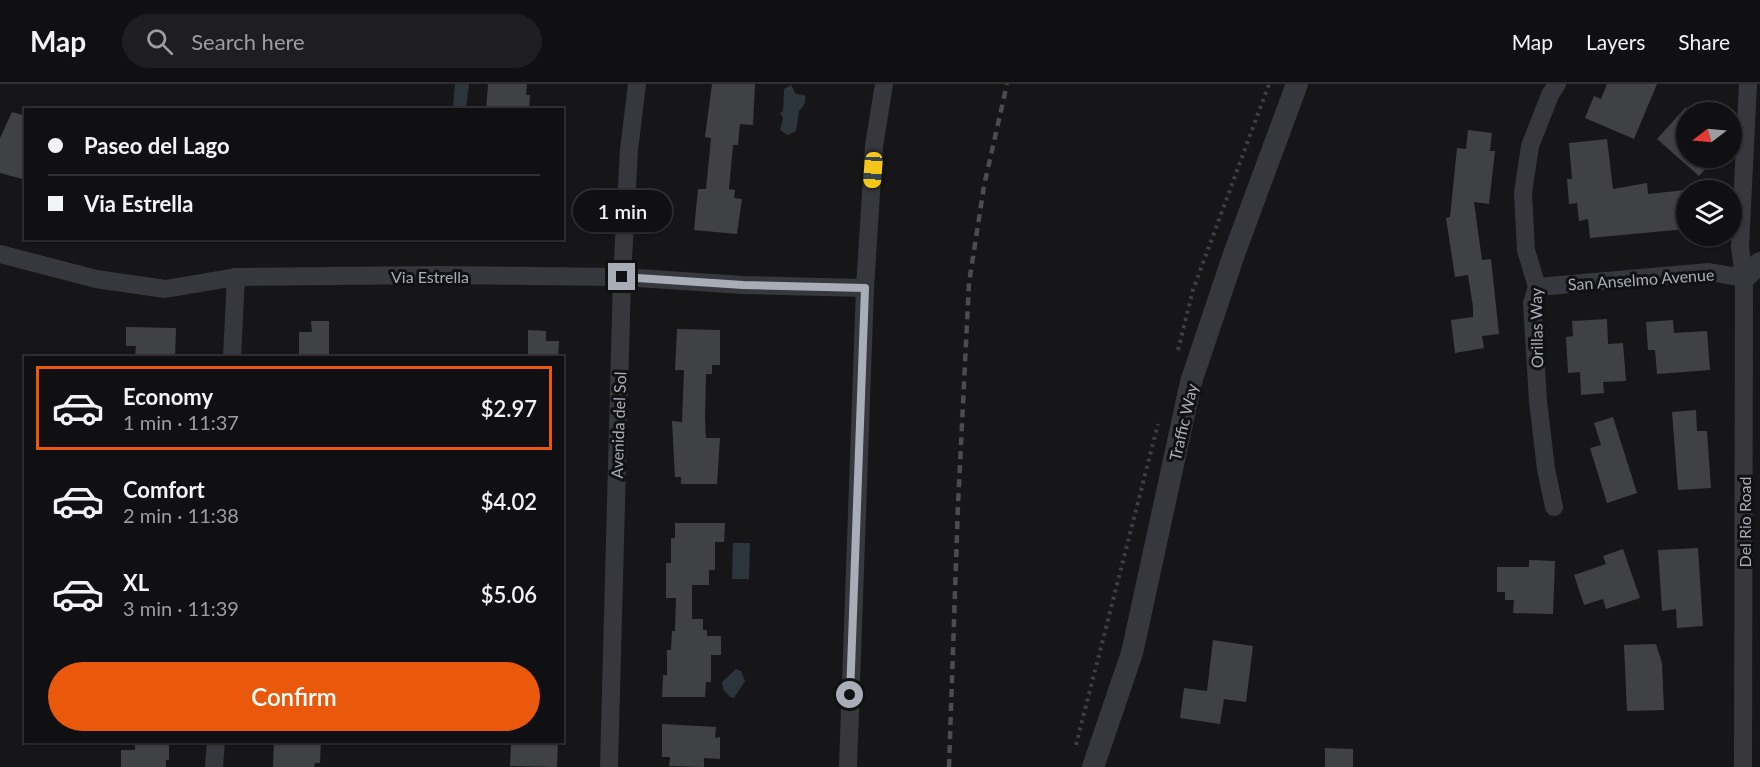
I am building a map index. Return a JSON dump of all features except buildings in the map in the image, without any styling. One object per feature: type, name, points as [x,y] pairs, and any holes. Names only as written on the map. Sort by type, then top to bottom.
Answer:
[{"type":"street","name":"Avenida del Sol","points":[[609,767],[622,277],[629,150],[637,84]]},
{"type":"street","points":[[848,767],[865,288],[874,146],[884,84]]},
{"type":"street","name":"Traffic Way","points":[[1093,767],[1132,653],[1191,381],[1234,254],[1297,84]]},
{"type":"street","name":"Orillas Way","points":[[1554,507],[1546,469],[1538,401],[1532,303],[1537,286],[1526,250],[1525,167],[1541,115],[1557,84]]},
{"type":"street","name":"Del Rio Road","points":[[1743,767],[1752,270],[1740,247],[1748,84]]},
{"type":"street","name":"Via Estrella","points":[[0,254],[96,279],[165,289],[236,277],[622,277],[743,285],[865,288]]},
{"type":"street","name":"San Anselmo Avenue","points":[[1537,286],[1752,270]]},
{"type":"street","points":[[232,356],[236,277]]},
{"type":"street","points":[[214,767],[216,743]]},
{"type":"shaded area","points":[[455,84],[469,84],[466,108],[453,107]]},
{"type":"shaded area","points":[[791,85],[796,94],[805,95],[805,100],[799,111],[796,131],[788,135],[780,130],[783,118],[780,113],[783,111],[784,89]]},
{"type":"shaded area","points":[[733,543],[750,543],[749,579],[732,579]]},
{"type":"shaded area","points":[[736,669],[741,671],[745,681],[734,698],[723,689],[722,682]]},
{"type":"railway","points":[[949,767],[958,505],[969,283],[984,186],[1007,84]]},
{"type":"route","points":[[622,277],[743,285],[865,288],[850,695]]}]
